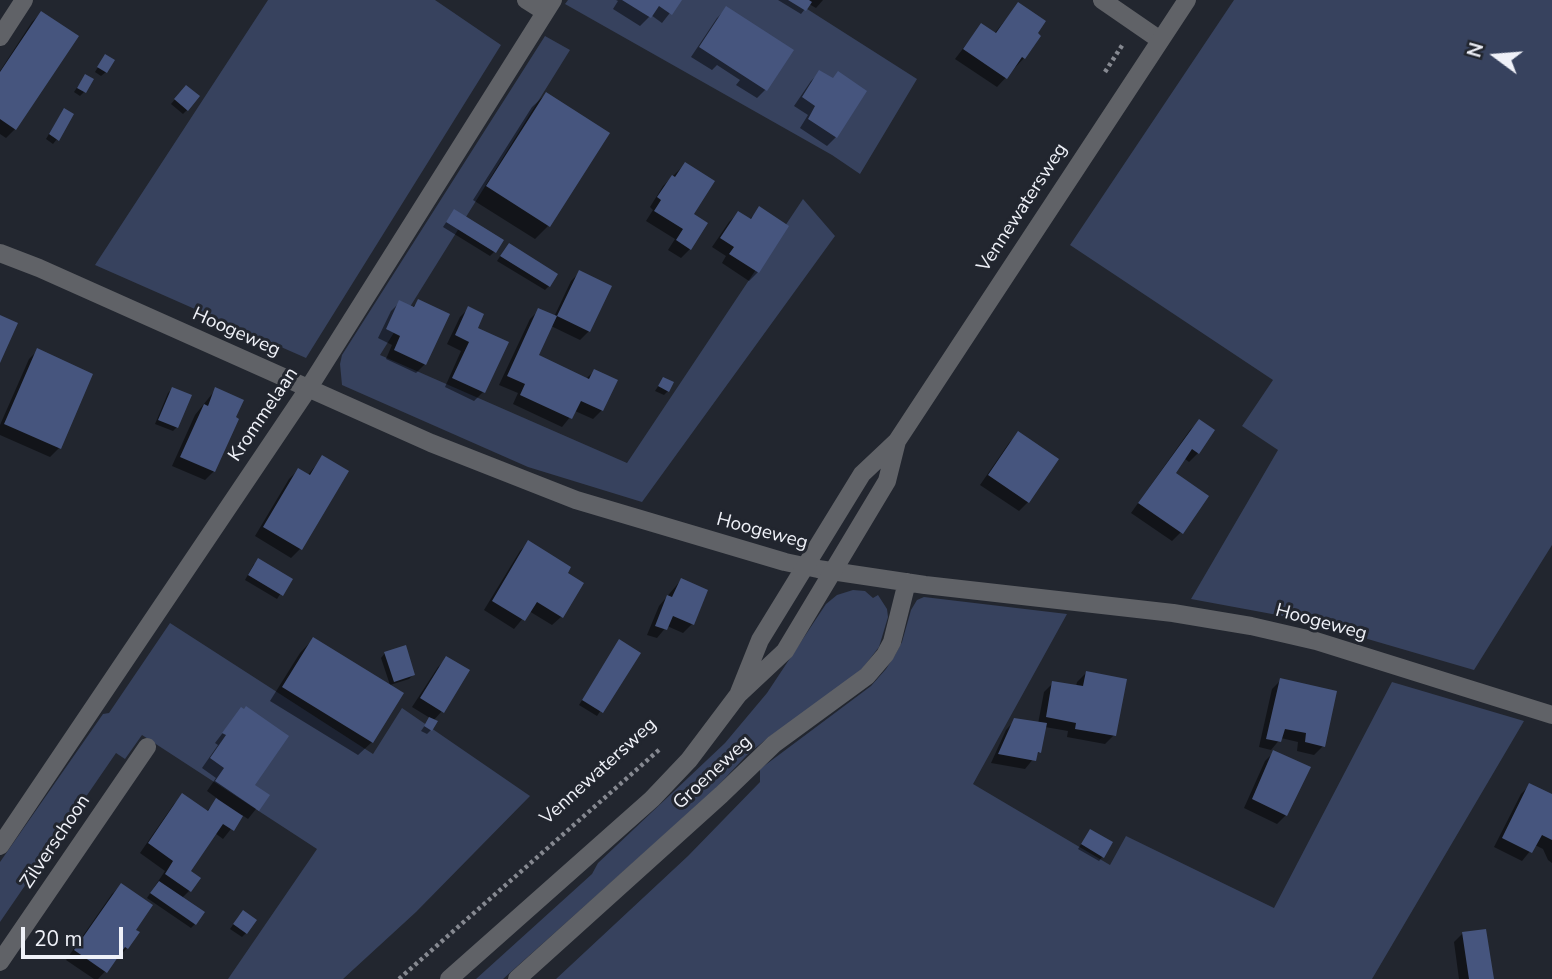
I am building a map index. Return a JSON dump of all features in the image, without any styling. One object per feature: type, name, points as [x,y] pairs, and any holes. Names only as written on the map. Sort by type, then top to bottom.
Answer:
[{"type":"street","points":[[0,37],[24,0]]},
{"type":"street","points":[[526,0],[549,6]]},
{"type":"street","points":[[1102,0],[1160,40]]},
{"type":"street","name":"Vennewatersweg","points":[[738,695],[760,640],[803,566],[862,474],[897,441],[1187,0]]},
{"type":"street","name":"Krommelaan","points":[[0,846],[308,388],[549,6]]},
{"type":"street","name":"Hoogeweg","points":[[0,253],[431,443],[576,500],[803,566],[907,582],[1173,613],[1251,626],[1316,641],[1552,715]]},
{"type":"street","name":"Vennewatersweg","points":[[449,979],[652,799],[689,760],[738,695],[785,651],[887,481],[897,441]]},
{"type":"street","name":"Groeneweg","points":[[517,979],[774,744],[867,676],[892,642],[907,582]]},
{"type":"street","name":"Zilverschoon","points":[[0,962],[147,747]]},
{"type":"path","name":"Vennewatersweg","points":[[399,979],[662,746]]},
{"type":"shaded area","points":[[268,0],[435,0],[501,45],[306,358],[95,265]]},
{"type":"shaded area","points":[[568,0],[793,0],[917,79],[860,174],[832,155],[565,4]]},
{"type":"shaded area","points":[[1234,0],[1552,0],[1552,545],[1474,670],[1299,619],[1191,599],[1278,450],[1242,426],[1273,380],[1070,245]]},
{"type":"shaded area","points":[[545,36],[570,50],[380,355],[627,463],[803,199],[835,236],[642,502],[528,467],[342,385],[342,355]]},
{"type":"shaded area","points":[[853,590],[865,591],[873,598],[878,595],[887,609],[888,617],[879,647],[862,669],[747,755],[711,793],[503,979],[476,979],[592,874],[598,863],[725,743],[767,693],[826,604],[837,595]]},
{"type":"shaded area","points":[[924,597],[1067,614],[973,784],[1110,865],[1126,836],[1274,908],[1392,682],[1524,721],[1372,979],[556,979],[688,856],[760,782],[760,769],[871,686],[895,655],[902,642],[911,610],[917,600]]},
{"type":"shaded area","points":[[170,623],[373,754],[402,708],[530,796],[416,912],[343,979],[228,979],[317,849],[142,735],[125,759],[116,753],[0,922],[0,862],[103,714],[109,713]]},
{"type":"building","points":[[622,0],[682,0],[672,15],[659,6],[651,18]]},
{"type":"building","points":[[788,0],[809,0],[812,2],[806,11]]},
{"type":"building","points":[[1018,2],[1046,21],[1038,33],[1041,36],[1007,79],[963,49],[981,23],[996,33]]},
{"type":"building","points":[[726,6],[794,50],[767,91],[699,47]]},
{"type":"building","points":[[41,11],[79,36],[16,130],[0,119],[0,72]]},
{"type":"building","points":[[105,54],[115,60],[107,73],[97,67]]},
{"type":"building","points":[[819,70],[833,78],[838,71],[867,91],[837,138],[808,119],[815,106],[802,97]]},
{"type":"building","points":[[85,74],[94,79],[86,93],[77,88]]},
{"type":"building","points":[[186,85],[200,96],[188,111],[174,99]]},
{"type":"building","points":[[546,92],[610,133],[550,227],[486,186]]},
{"type":"building","points":[[64,108],[74,114],[59,141],[49,134]]},
{"type":"building","points":[[685,162],[715,181],[694,214],[708,223],[691,250],[676,240],[683,229],[654,211],[661,200],[657,197]]},
{"type":"building","points":[[759,206],[789,226],[759,273],[729,254],[734,247],[720,238],[738,211],[751,219]]},
{"type":"building","points":[[454,209],[504,240],[496,253],[446,222]]},
{"type":"building","points":[[509,243],[558,274],[550,287],[500,256]]},
{"type":"building","points":[[579,270],[612,286],[590,332],[557,316]]},
{"type":"building","points":[[418,299],[450,314],[426,365],[394,350],[400,336],[386,329],[399,300],[414,307]]},
{"type":"building","points":[[468,306],[484,314],[478,328],[509,342],[485,393],[452,378],[469,342],[455,335]]},
{"type":"building","points":[[538,308],[557,316],[539,355],[589,379],[594,369],[618,380],[603,411],[581,401],[572,419],[520,395],[525,384],[507,376]]},
{"type":"building","points":[[0,315],[18,323],[0,363]]},
{"type":"building","points":[[37,348],[93,374],[61,449],[4,424]]},
{"type":"building","points":[[663,377],[674,382],[669,392],[658,386]]},
{"type":"building","points":[[172,387],[192,395],[178,428],[158,420]]},
{"type":"building","points":[[215,387],[244,400],[236,417],[239,419],[215,472],[180,457],[204,404],[208,406]]},
{"type":"building","points":[[1199,419],[1215,430],[1199,454],[1192,449],[1176,473],[1209,496],[1183,534],[1138,503]]},
{"type":"building","points":[[1018,431],[1059,459],[1029,503],[988,475]]},
{"type":"building","points":[[322,455],[349,471],[302,550],[263,527],[298,468],[310,475]]},
{"type":"building","points":[[528,540],[571,567],[568,573],[584,583],[563,618],[537,602],[525,621],[492,601]]},
{"type":"building","points":[[258,558],[293,579],[283,596],[248,575]]},
{"type":"building","points":[[681,578],[708,590],[694,625],[673,616],[667,630],[655,626],[667,595],[672,597]]},
{"type":"building","points":[[313,637],[404,693],[373,743],[282,687]]},
{"type":"building","points":[[619,639],[641,653],[603,713],[582,700]]},
{"type":"building","points":[[406,645],[415,675],[394,682],[384,652]]},
{"type":"building","points":[[446,656],[470,670],[444,713],[420,698]]},
{"type":"building","points":[[1086,671],[1127,679],[1116,736],[1075,729],[1076,723],[1046,717],[1052,681],[1083,686]]},
{"type":"building","points":[[1280,678],[1337,691],[1325,747],[1305,742],[1306,733],[1285,729],[1281,742],[1266,739]]},
{"type":"building","points":[[246,706],[289,736],[255,785],[270,795],[259,811],[215,781],[224,768],[210,758],[226,735],[222,733],[241,707],[244,709]]},
{"type":"building","points":[[429,717],[438,721],[432,731],[424,726]]},
{"type":"building","points":[[1014,718],[1047,723],[1041,753],[1038,752],[1036,761],[998,754]]},
{"type":"building","points":[[1273,750],[1311,767],[1287,816],[1252,799]]},
{"type":"building","points":[[1529,783],[1552,794],[1552,840],[1542,835],[1532,853],[1502,838]]},
{"type":"building","points":[[182,793],[208,811],[216,798],[243,816],[234,831],[223,824],[191,871],[201,878],[191,892],[165,874],[173,861],[148,843]]},
{"type":"building","points":[[1090,829],[1113,842],[1104,858],[1081,844]]},
{"type":"building","points":[[159,881],[205,912],[196,925],[150,893]]},
{"type":"building","points":[[121,883],[153,905],[136,930],[140,932],[128,949],[125,947],[107,973],[74,950]]},
{"type":"building","points":[[243,910],[257,920],[247,934],[233,924]]},
{"type":"building","points":[[1486,929],[1494,979],[1469,979],[1462,932]]}]
